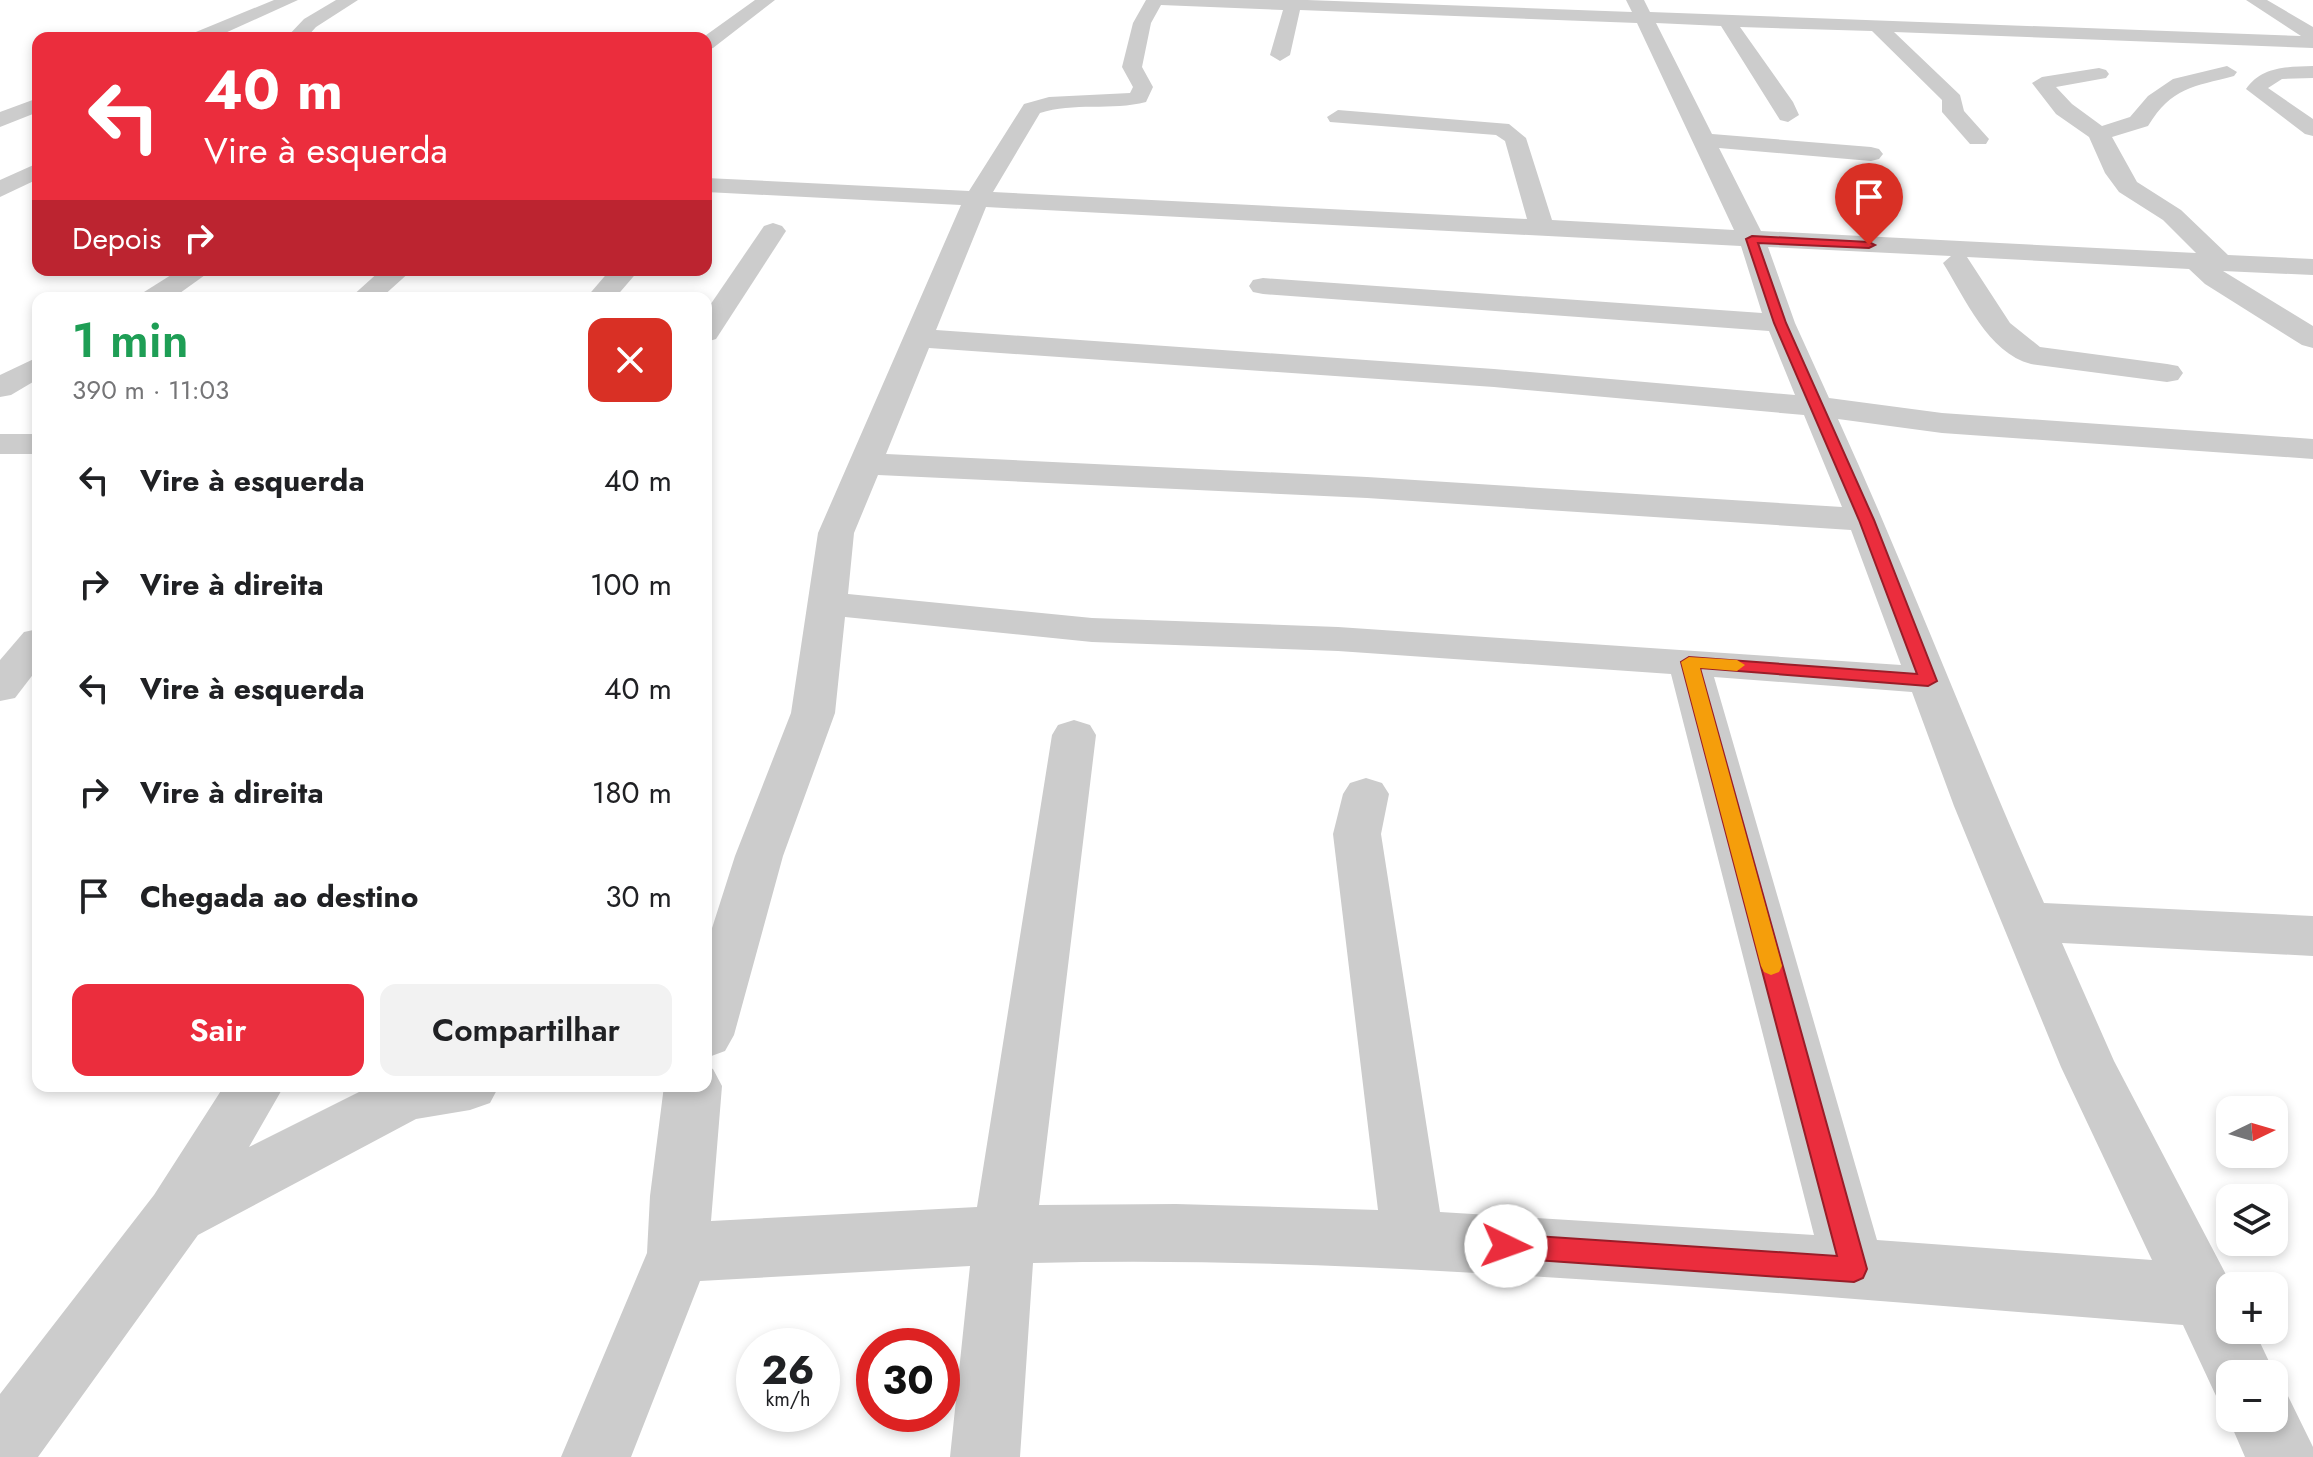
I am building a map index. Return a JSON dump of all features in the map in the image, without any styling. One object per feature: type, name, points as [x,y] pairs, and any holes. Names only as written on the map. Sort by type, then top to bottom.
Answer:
[{"type":"street","points":[[212,32],[289,0]]},
{"type":"street","points":[[301,32],[310,23],[349,0]]},
{"type":"street","points":[[712,40],[766,0]]},
{"type":"street","points":[[712,1008],[759,856],[813,713],[836,533],[848,499],[868,464],[916,338],[977,198],[1032,109],[1049,103],[1117,102],[1139,98],[1143,87],[1132,67],[1142,23],[1155,0]]},
{"type":"street","points":[[1161,0],[1639,8],[1726,20],[2313,42]]},
{"type":"street","points":[[1794,0],[1813,23]]},
{"type":"street","points":[[2255,0],[2313,35]]},
{"type":"street","points":[[1280,55],[1293,3]]},
{"type":"street","points":[[1639,8],[1752,239],[1780,323],[1866,520],[1977,806],[2089,1067],[2234,1360]]},
{"type":"street","points":[[1921,9],[1939,28]]},
{"type":"street","points":[[2057,16],[2079,33]]},
{"type":"street","points":[[1726,20],[1788,115]]},
{"type":"street","points":[[1876,25],[1953,99],[1953,112],[1978,139]]},
{"type":"street","points":[[2174,36],[2313,129]]},
{"type":"street","points":[[2099,134],[2140,121],[2142,112],[2169,87],[2184,79],[2227,72]]},
{"type":"street","points":[[2256,89],[2263,79],[2276,73],[2313,72]]},
{"type":"street","points":[[2099,74],[2042,83],[2064,109],[2099,134],[2117,173],[2128,187],[2172,215],[2210,267],[2313,339]]},
{"type":"street","points":[[0,120],[32,107]]},
{"type":"street","points":[[1338,117],[1501,129],[1515,138],[1542,228]]},
{"type":"street","points":[[1703,140],[1871,154]]},
{"type":"street","points":[[0,190],[32,160]]},
{"type":"street","points":[[712,188],[977,198],[1810,242],[2210,267],[2313,267]]},
{"type":"street","points":[[712,324],[773,231]]},
{"type":"street","points":[[1810,242],[1844,253],[2126,276],[2210,267]]},
{"type":"street","points":[[1957,263],[1999,329],[2031,355],[2167,373]]},
{"type":"street","points":[[163,292],[189,276]]},
{"type":"street","points":[[371,292],[391,276]]},
{"type":"street","points":[[605,292],[620,276]]},
{"type":"street","points":[[1263,286],[1780,323]]},
{"type":"street","points":[[916,338],[1494,378],[1815,406],[1942,423],[2313,449]]},
{"type":"street","points":[[0,388],[32,369]]},
{"type":"street","points":[[0,444],[32,444]]},
{"type":"street","points":[[868,464],[1420,490],[1866,520]]},
{"type":"street","points":[[829,604],[1092,630],[1338,639],[1928,681]]},
{"type":"street","points":[[0,688],[32,648]]},
{"type":"street","points":[[1689,662],[1854,1269]]},
{"type":"street","points":[[985,1457],[1004,1235],[1074,735]]},
{"type":"street","points":[[1366,794],[1357,834],[1413,1241]]},
{"type":"street","points":[[2028,922],[2313,936]]},
{"type":"street","points":[[0,1451],[176,1215],[251,1092]]},
{"type":"street","points":[[176,1215],[406,1096],[432,1092]]},
{"type":"street","points":[[596,1457],[679,1253],[681,1196],[694,1092]]},
{"type":"street","points":[[679,1253],[1004,1235],[1175,1233],[1413,1241],[2202,1295]]},
{"type":"street","points":[[2270,1432],[2282,1457]]},
{"type":"slow traffic","points":[[1737,665],[1689,662],[1771,966]]},
{"type":"route","points":[[1506,1246],[1854,1269],[1689,662],[1928,681],[1866,520],[1766,290],[1752,239],[1869,245]]}]
